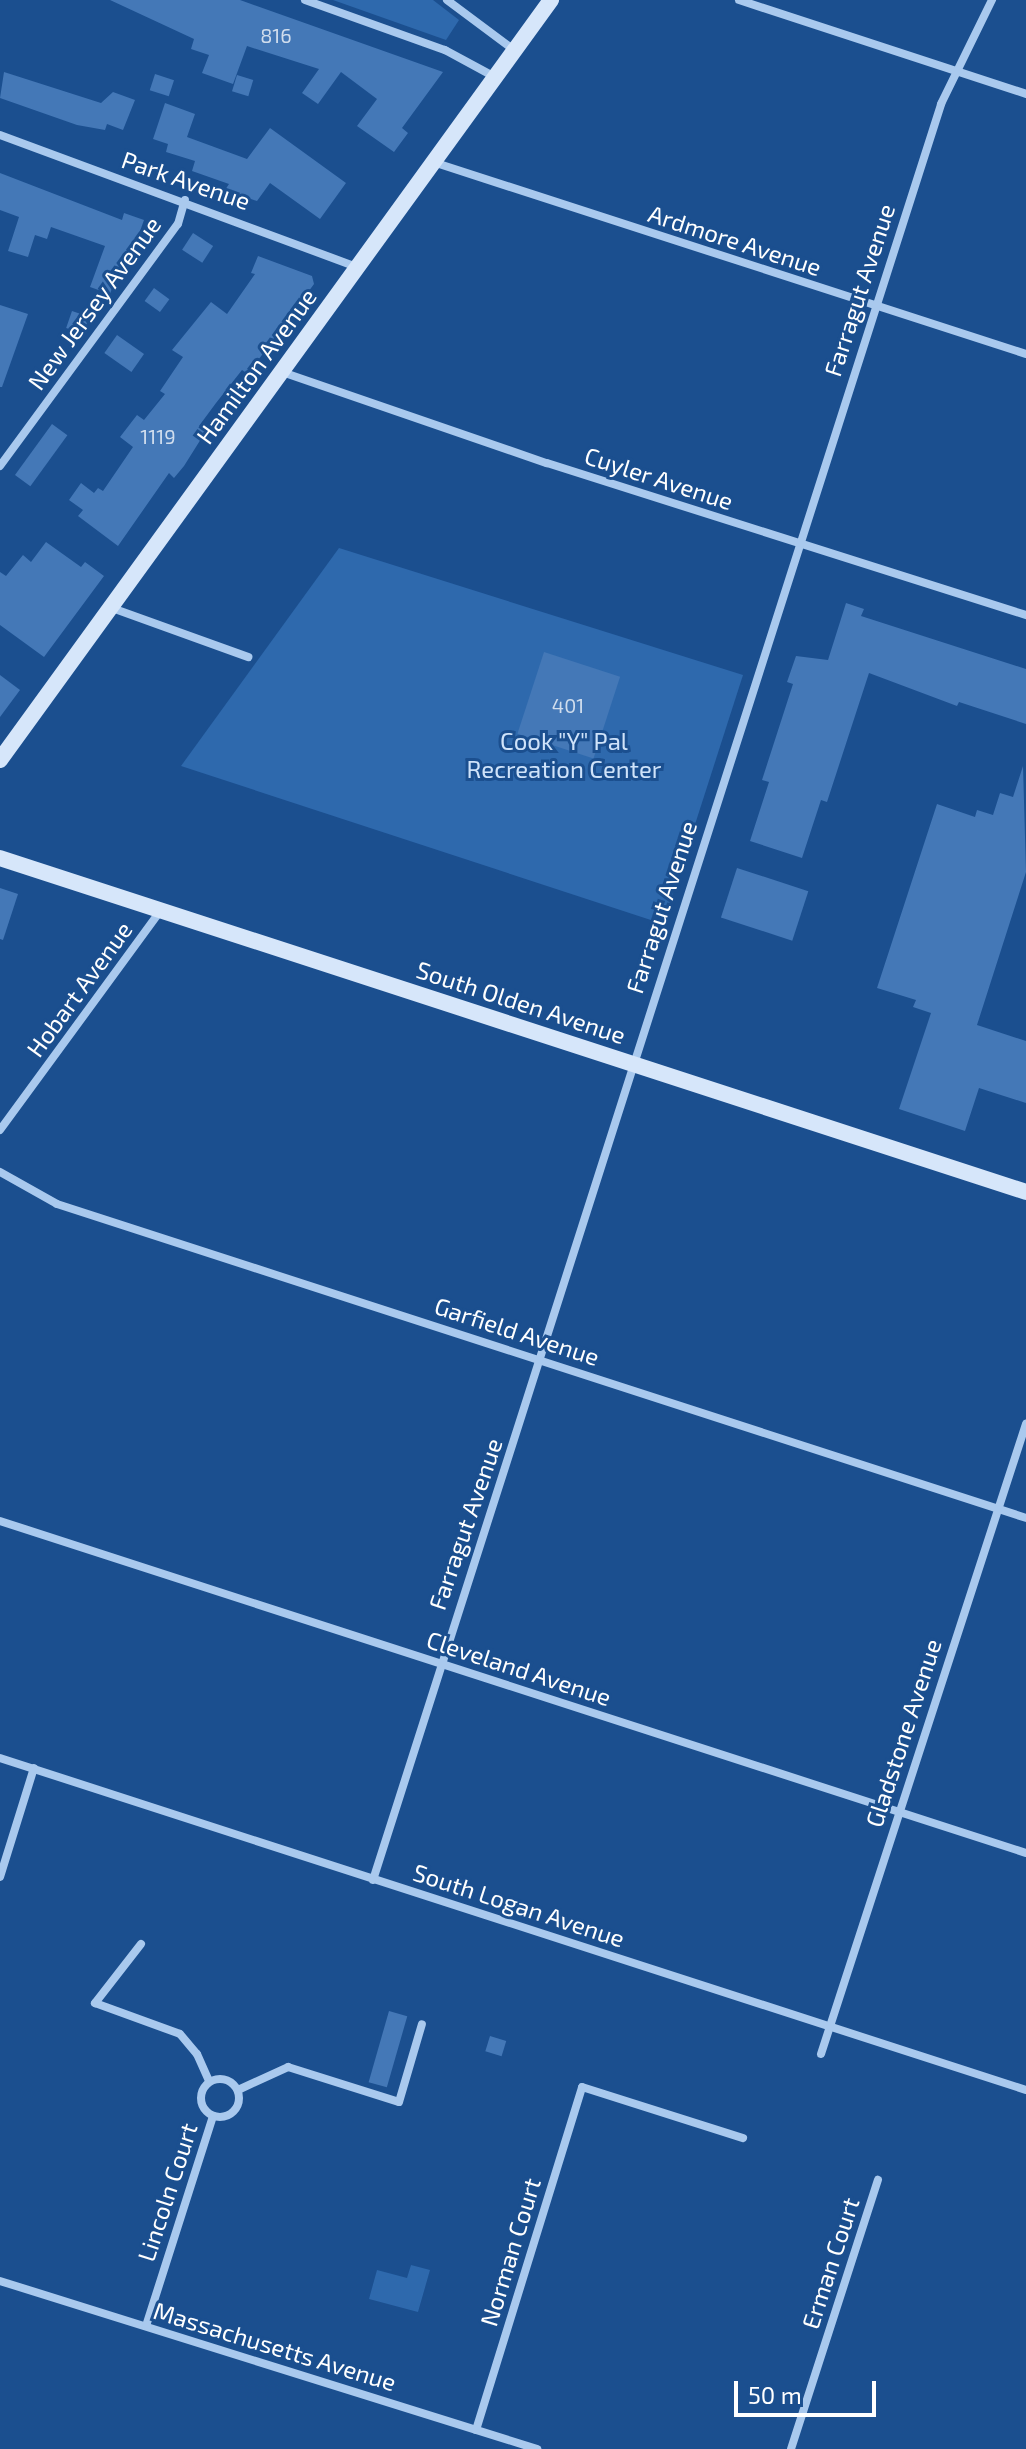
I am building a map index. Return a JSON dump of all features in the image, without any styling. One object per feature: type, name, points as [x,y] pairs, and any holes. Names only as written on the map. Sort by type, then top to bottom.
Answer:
[{"type":"main road","name":"Hamilton Avenue","points":[[0,760],[551,0]]},
{"type":"main road","name":"South Olden Avenue","points":[[0,858],[1026,1192]]},
{"type":"street","points":[[305,0],[445,50],[495,77]]},
{"type":"street","points":[[447,0],[515,50]]},
{"type":"street","points":[[739,0],[1026,94]]},
{"type":"street","name":"Farragut Avenue","points":[[373,1880],[438,1662],[941,104],[992,0]]},
{"type":"street","name":"Park Avenue","points":[[0,135],[185,200],[357,267]]},
{"type":"street","name":"Ardmore Avenue","points":[[433,162],[875,308],[1026,354]]},
{"type":"street","name":"New Jersey Avenue","points":[[0,466],[178,224],[185,200]]},
{"type":"street","name":"Cuyler Avenue","points":[[282,372],[799,544],[1026,615]]},
{"type":"street","points":[[112,608],[248,657]]},
{"type":"street","name":"Hobart Avenue","points":[[0,1130],[162,909]]},
{"type":"street","name":"Garfield Avenue","points":[[0,1172],[57,1204],[1026,1518]]},
{"type":"street","name":"Gladstone Avenue","points":[[821,2054],[1026,1424]]},
{"type":"street","name":"Cleveland Avenue","points":[[0,1521],[1026,1853]]},
{"type":"street","name":"South Logan Avenue","points":[[0,1758],[1026,2090]]},
{"type":"street","points":[[0,1877],[34,1768]]},
{"type":"street","points":[[141,1944],[95,2003],[180,2034],[197,2054],[209,2081],[222,2078],[238,2090],[288,2067],[399,2102],[422,2024]]},
{"type":"street","name":"Lincoln Court","points":[[209,2081],[200,2098],[213,2116]]},
{"type":"street","name":"Norman Court","points":[[476,2430],[582,2087],[743,2138]]},
{"type":"street","name":"Lincoln Court","points":[[213,2116],[233,2112],[238,2090]]},
{"type":"street","name":"Lincoln Court","points":[[146,2326],[213,2116]]},
{"type":"street","name":"Erman Court","points":[[791,2449],[878,2180]]},
{"type":"street","name":"Massachusetts Avenue","points":[[0,2281],[537,2449]]},
{"type":"green space","points":[[333,0],[433,0],[459,20],[446,40]]},
{"type":"green space","name":"Cook \"Y\" Pal Recreation Center","points":[[339,548],[743,675],[663,924],[181,766]]},
{"type":"green space","points":[[411,2265],[430,2270],[418,2312],[369,2299],[377,2270],[407,2278]]},
{"type":"building","points":[[110,0],[240,0],[443,72],[402,128],[408,133],[394,152],[357,126],[377,99],[341,72],[318,104],[302,93],[319,69],[247,46],[233,84],[202,73],[209,55],[191,49],[194,39]]},
{"type":"building","points":[[4,72],[101,103],[113,92],[135,100],[123,130],[107,124],[105,130],[77,125],[0,98]]},
{"type":"building","points":[[155,74],[174,80],[169,96],[150,90]]},
{"type":"building","points":[[237,75],[253,80],[248,96],[232,91]]},
{"type":"building","points":[[165,103],[195,114],[187,137],[247,159],[270,128],[346,183],[320,219],[270,183],[257,201],[225,190],[229,184],[192,171],[195,161],[166,152],[168,144],[153,139]]},
{"type":"building","points":[[0,173],[122,220],[124,213],[144,220],[129,262],[122,259],[110,294],[90,287],[105,246],[51,227],[47,239],[35,235],[28,257],[8,251],[19,217],[0,210]]},
{"type":"building","points":[[193,233],[213,246],[202,263],[182,250]]},
{"type":"building","points":[[258,256],[312,276],[314,284],[248,374],[242,370],[216,403],[199,426],[206,431],[184,466],[174,478],[169,473],[118,546],[78,516],[83,510],[69,500],[81,483],[94,493],[98,488],[103,491],[133,447],[120,437],[137,415],[144,420],[165,394],[160,391],[183,357],[172,350],[211,302],[227,314],[255,274],[251,273]]},
{"type":"building","points":[[154,288],[169,299],[160,312],[145,301]]},
{"type":"building","points":[[0,305],[28,314],[2,387],[0,387]]},
{"type":"building","points":[[72,311],[89,317],[83,334],[66,328]]},
{"type":"building","points":[[117,335],[144,354],[131,372],[104,353]]},
{"type":"building","points":[[52,424],[67,435],[30,486],[15,475]]},
{"type":"building","points":[[46,542],[81,567],[85,562],[104,576],[44,657],[0,625],[0,572],[6,576],[23,555],[31,562]]},
{"type":"building","points":[[846,603],[864,609],[861,616],[1026,669],[1026,724],[959,702],[957,706],[869,673],[827,802],[821,800],[802,858],[750,841],[769,782],[762,780],[793,684],[787,682],[796,656],[828,660]]},
{"type":"building","points":[[544,652],[620,677],[594,759],[517,734]]},
{"type":"building","points":[[0,675],[20,690],[0,717]]},
{"type":"building","points":[[1023,766],[1026,872],[977,1025],[1026,1041],[1026,1103],[979,1088],[965,1131],[899,1109],[931,1013],[913,1007],[916,1000],[877,988],[937,804],[975,817],[977,810],[993,815],[1000,793],[1013,797]]},
{"type":"building","points":[[737,868],[808,891],[792,941],[721,917]]},
{"type":"building","points":[[0,888],[18,894],[3,940],[0,939]]},
{"type":"building","points":[[389,2011],[407,2016],[387,2087],[369,2082]]},
{"type":"building","points":[[490,2036],[506,2041],[502,2056],[485,2051]]}]
